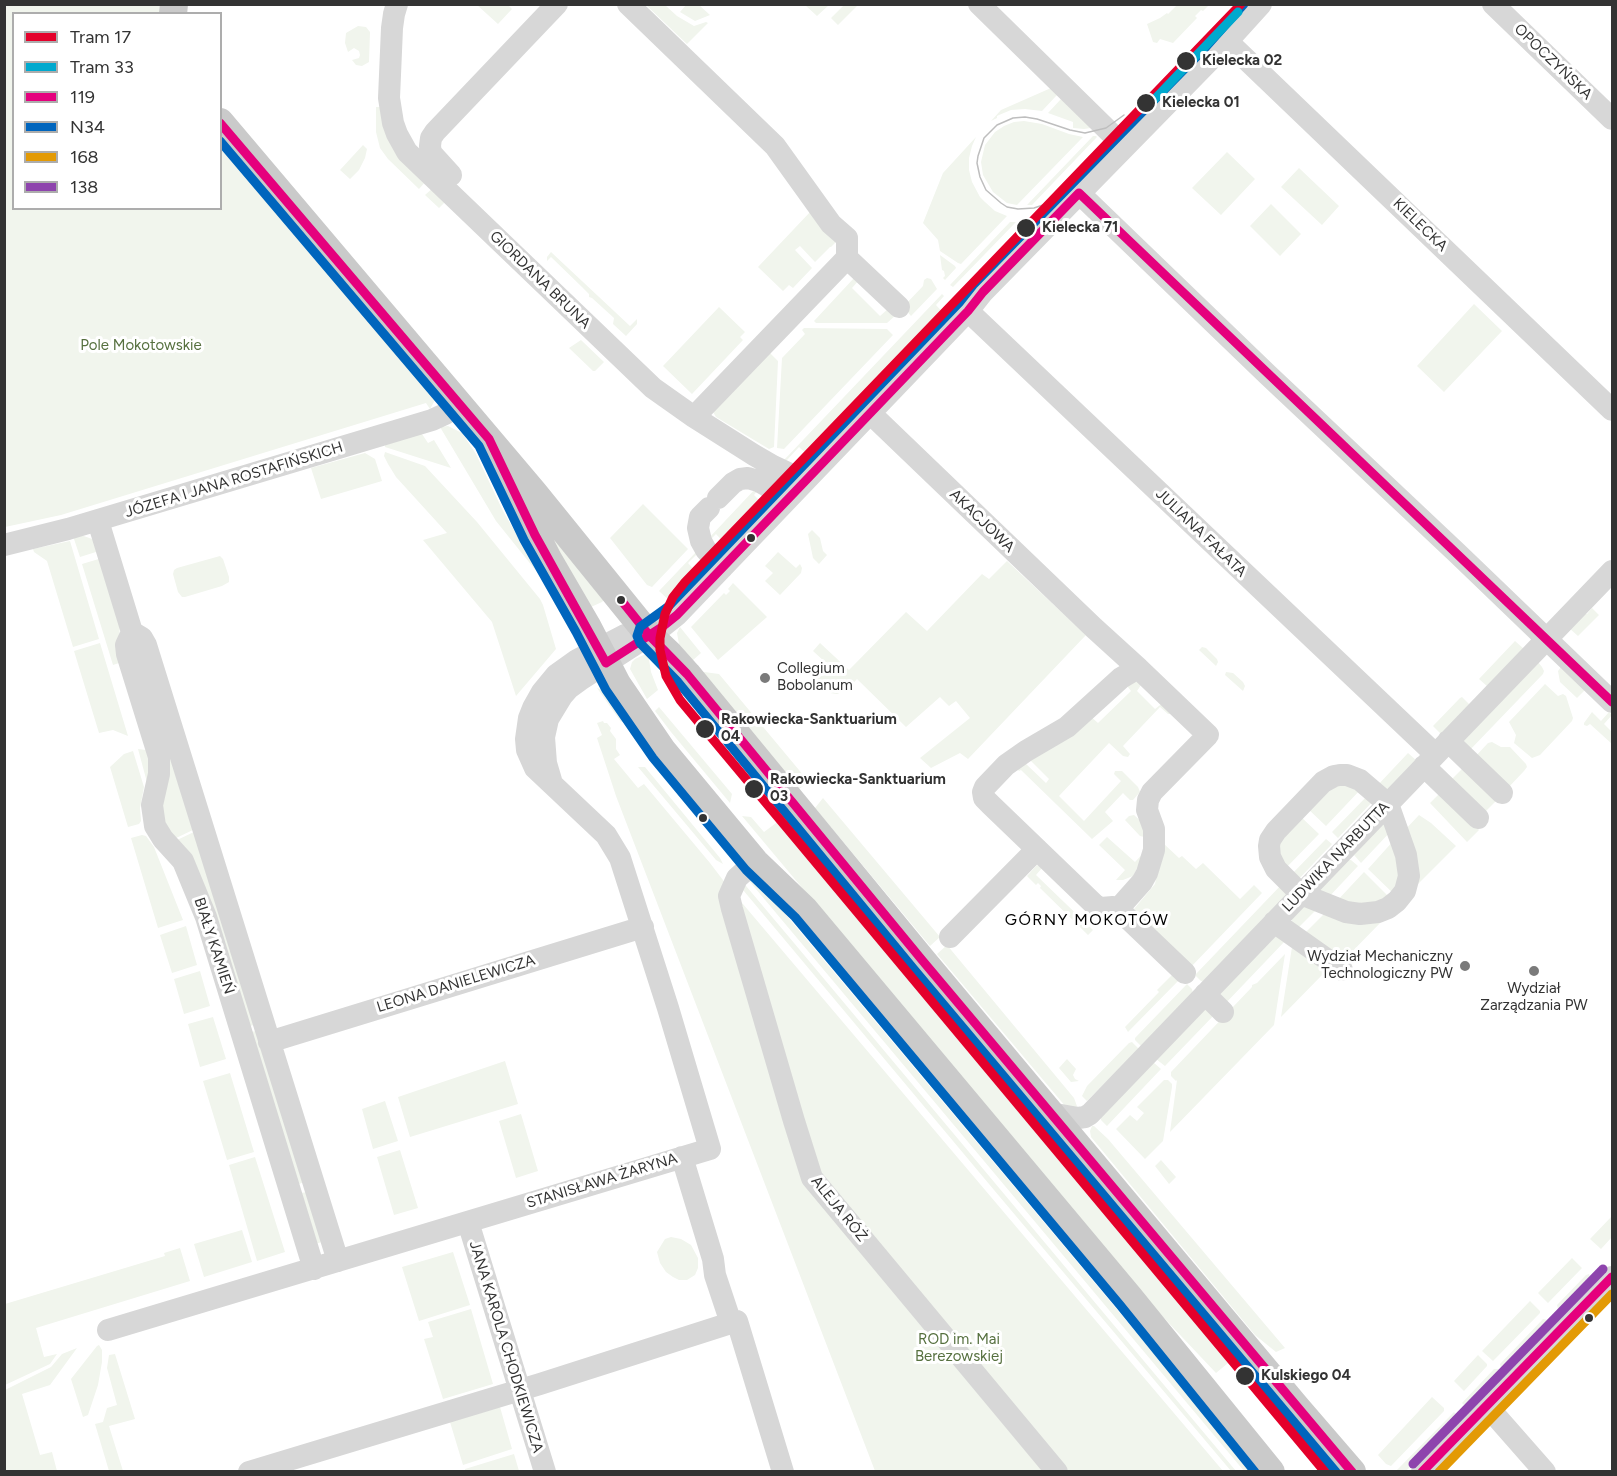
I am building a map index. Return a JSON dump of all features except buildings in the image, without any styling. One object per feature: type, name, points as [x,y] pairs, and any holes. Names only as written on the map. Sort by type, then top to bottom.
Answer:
[{"type":"main road","points":[[222,124],[489,439],[650,635],[692,680],[922,960],[1352,1472]]},
{"type":"main road","points":[[489,439],[535,535],[617,684],[652,737],[755,862],[812,918],[1129,1297],[1270,1472]]},
{"type":"street","name":"GIORDANA BRUNA","points":[[397,4],[393,14],[389,98],[397,134],[407,152],[653,388],[671,402],[769,464],[805,481]]},
{"type":"street","points":[[557,4],[435,132],[431,138],[431,153],[441,166],[664,378],[671,402]]},
{"type":"street","points":[[628,4],[775,146],[831,224],[847,238],[847,258],[694,417]]},
{"type":"street","points":[[979,4],[1124,146]]},
{"type":"street","points":[[650,635],[677,615],[983,292],[1175,96],[1261,4]]},
{"type":"street","name":"OPOCZYŃSKA","points":[[1493,4],[1612,118]]},
{"type":"street","name":"KIELECKA","points":[[1227,41],[1612,410]]},
{"type":"street","points":[[1079,193],[1612,702]]},
{"type":"street","points":[[847,258],[899,307]]},
{"type":"street","name":"JULIANA FAŁATA","points":[[968,310],[1436,754]]},
{"type":"street","name":"JÓZEFA I JANA ROSTAFIŃSKICH","points":[[4,545],[68,530],[432,420],[459,404]]},
{"type":"street","name":"AKACJOWA","points":[[870,413],[1208,735],[1152,792],[1147,810],[1155,838],[1152,862],[1142,882],[1118,909]]},
{"type":"street","points":[[722,568],[701,541],[698,528],[700,517],[733,483],[740,479],[748,478],[767,486],[783,504]]},
{"type":"street","name":"BIAŁY KAMIEŃ","points":[[98,520],[132,632],[142,638],[146,645],[150,692],[269,1042],[338,1261]]},
{"type":"street","name":"LUDWIKA NARBUTTA","points":[[1050,1113],[1078,1118],[1090,1114],[1612,572]]},
{"type":"street","name":"STANISŁAWA ŻARYNA","points":[[108,1330],[710,1149],[643,927],[617,850],[606,835],[540,775],[531,760],[526,740],[529,718],[538,697],[556,675],[577,660],[602,655],[625,634],[650,635]]},
{"type":"street","points":[[1138,668],[1120,678],[1067,727],[1006,765],[983,792],[984,798],[1096,906],[1118,909],[1185,974]]},
{"type":"street","name":"BIAŁY KAMIEŃ","points":[[164,736],[152,805],[154,826],[183,861],[206,917],[314,1269]]},
{"type":"street","points":[[1436,754],[1502,793]]},
{"type":"street","points":[[1436,754],[1478,818]]},
{"type":"street","points":[[1334,776],[1354,777],[1388,804],[1404,847],[1409,869],[1405,891],[1388,908],[1360,915],[1346,912],[1301,894],[1276,869],[1270,857],[1270,840],[1323,782],[1334,776]]},
{"type":"street","points":[[950,937],[1037,849]]},
{"type":"street","name":"ALEJA RÓŻ","points":[[755,862],[740,875],[729,896],[812,1178],[1057,1472]]},
{"type":"street","points":[[1274,922],[1342,970]]},
{"type":"street","name":"LEONA DANIELEWICZA","points":[[269,1042],[643,927]]},
{"type":"street","points":[[1205,994],[1223,1012]]},
{"type":"street","points":[[682,1157],[731,1323]]},
{"type":"street","points":[[291,1192],[314,1184]]},
{"type":"street","name":"JANA KAROLA CHODKIEWICZA","points":[[468,1222],[545,1472]]},
{"type":"street","points":[[1422,1472],[1612,1277]]},
{"type":"street","points":[[249,1472],[737,1321],[783,1472]]},
{"type":"street","points":[[1487,1406],[1545,1472]]},
{"type":"green space","name":"Pole Mokotowskie","points":[[5,5],[161,5],[161,12],[12,12],[12,210],[222,210],[222,143],[434,395],[435,400],[430,409],[426,403],[61,515],[5,527]]},
{"type":"green space","points":[[477,5],[508,5],[512,9],[498,24]]},
{"type":"green space","points":[[646,5],[665,5],[677,16],[694,26],[708,23],[687,44]]},
{"type":"green space","points":[[686,5],[699,5],[710,15],[695,21],[680,12]]},
{"type":"green space","points":[[805,5],[829,5],[817,16]]},
{"type":"green space","points":[[844,5],[858,5],[838,25],[831,18]]},
{"type":"green space","points":[[1177,5],[1209,5],[1195,16],[1197,18],[1173,43],[1160,39],[1157,43],[1153,42],[1147,24],[1168,14]]},
{"type":"green space","points":[[358,26],[366,27],[370,32],[369,62],[362,66],[356,65],[352,60],[359,58],[359,51],[354,48],[348,52],[345,43],[346,33]]},
{"type":"green space","points":[[1051,88],[1057,95],[1042,111],[1011,110],[991,121],[1001,110]]},
{"type":"green space","points":[[1061,99],[1091,128],[1073,128],[1073,122],[1048,113]]},
{"type":"green space","points":[[376,107],[381,107],[426,181],[419,189],[380,148],[376,132]]},
{"type":"green space","points":[[1014,122],[1042,124],[1083,137],[1017,205],[1007,203],[993,192],[983,175],[981,162],[985,145],[995,132]]},
{"type":"green space","points":[[1093,136],[1097,137],[1032,205],[1027,205]]},
{"type":"green space","points":[[976,137],[969,158],[972,182],[985,202],[995,211],[1007,216],[961,264],[940,251],[938,240],[923,223],[943,173]]},
{"type":"green space","points":[[363,145],[367,149],[365,158],[359,170],[350,179],[340,170]]},
{"type":"green space","points":[[1227,152],[1255,179],[1221,215],[1192,188]]},
{"type":"green space","points":[[1299,168],[1339,206],[1322,225],[1281,187]]},
{"type":"green space","points":[[434,187],[446,201],[439,208],[425,195]]},
{"type":"green space","points":[[1271,204],[1301,234],[1280,256],[1250,226]]},
{"type":"green space","points":[[811,211],[836,241],[815,262],[800,246],[795,250],[812,268],[793,288],[789,285],[783,291],[758,267]]},
{"type":"green space","points":[[1010,222],[1016,222],[953,287],[950,285]]},
{"type":"green space","points":[[551,252],[630,326],[637,319],[637,324],[626,336],[613,324],[614,318],[589,297],[589,294],[551,257],[547,261]]},
{"type":"green space","points":[[940,255],[956,268],[945,280],[943,278],[945,276]]},
{"type":"green space","points":[[854,278],[859,280],[852,288],[880,316],[889,308],[896,315],[887,323],[816,323],[814,321]]},
{"type":"green space","points":[[927,278],[931,279],[937,289],[911,316],[903,307],[923,286]]},
{"type":"green space","points":[[942,294],[944,296],[936,305],[946,316],[811,458],[799,447],[787,460],[784,460]]},
{"type":"green space","points":[[1474,304],[1502,331],[1444,392],[1417,366]]},
{"type":"green space","points":[[719,307],[745,332],[740,337],[743,340],[692,394],[663,366]]},
{"type":"green space","points":[[804,328],[887,329],[893,335],[784,449],[777,448],[782,358],[805,334],[802,330]]},
{"type":"green space","points":[[581,340],[604,362],[595,371],[569,348]]},
{"type":"green space","points":[[768,351],[778,361],[774,447],[769,449],[716,417],[713,412]]},
{"type":"green space","points":[[448,426],[462,433],[476,454],[503,511],[541,577],[496,521],[440,427]]},
{"type":"green space","points":[[420,431],[428,443],[434,440],[451,468],[385,447],[385,444]]},
{"type":"green space","points":[[385,452],[425,466],[477,522],[540,599],[556,649],[516,696],[492,622],[423,540],[447,533],[396,477],[384,456]]},
{"type":"green space","points":[[365,453],[375,459],[382,481],[321,499],[311,468]]},
{"type":"green space","points":[[757,487],[759,489],[754,495],[764,505],[726,545],[716,534],[709,541],[708,539]]},
{"type":"green space","points":[[643,504],[688,549],[652,587],[647,585],[610,538]]},
{"type":"green space","points":[[812,530],[820,538],[823,551],[827,555],[819,564],[813,558],[808,534]]},
{"type":"green space","points":[[81,535],[92,539],[99,551],[80,557],[73,536]]},
{"type":"green space","points":[[553,537],[604,600],[602,602],[591,607],[551,538]]},
{"type":"green space","points":[[70,541],[99,639],[73,647],[47,561],[33,549]]},
{"type":"green space","points":[[697,551],[698,553],[688,563],[698,577],[673,604],[659,591]]},
{"type":"green space","points":[[778,552],[796,568],[800,564],[802,568],[801,573],[780,595],[765,581],[773,573],[765,566]]},
{"type":"green space","points":[[220,556],[223,559],[229,582],[182,597],[178,592],[174,570]]},
{"type":"green space","points":[[102,558],[120,624],[119,640],[122,662],[113,665],[82,564]]},
{"type":"green space","points":[[1007,561],[1086,635],[968,759],[960,753],[931,768],[920,758],[970,718],[956,701],[949,706],[940,697],[906,727],[857,679],[847,690],[837,694],[830,693],[817,680],[816,671],[825,662],[813,651],[820,643],[849,670],[906,612],[927,631],[982,574],[989,579]]},
{"type":"green space","points":[[733,583],[767,617],[718,660],[691,627],[724,593],[726,595],[730,591],[728,589]]},
{"type":"green space","points":[[1592,608],[1599,615],[1578,636],[1569,628]]},
{"type":"green space","points":[[680,627],[701,653],[692,661],[679,644],[677,633]]},
{"type":"green space","points":[[1515,641],[1524,649],[1488,687],[1479,679]]},
{"type":"green space","points":[[100,643],[128,736],[113,730],[99,733],[74,651]]},
{"type":"green space","points":[[1202,647],[1217,659],[1216,666],[1199,650]]},
{"type":"green space","points":[[648,653],[651,672],[658,690],[647,699],[630,669],[635,659]]},
{"type":"green space","points":[[1538,662],[1544,671],[1543,674],[1468,752],[1462,741]]},
{"type":"green space","points":[[1561,667],[1585,690],[1577,698],[1560,682],[1558,671]]},
{"type":"green space","points":[[1226,672],[1233,673],[1243,682],[1245,686],[1243,691],[1225,675]]},
{"type":"green space","points":[[702,673],[719,674],[809,782],[799,789]]},
{"type":"green space","points":[[1132,678],[1143,682],[1137,691],[1155,709],[1164,702],[1171,708],[1170,714],[1160,707],[1123,746],[1130,754],[1128,757],[1123,756],[1109,743],[1059,796],[1084,821],[1121,781],[1114,774],[1115,771],[1122,771],[1138,787],[1140,792],[1133,800],[1123,793],[1105,812],[1113,821],[1092,839],[1021,770],[1015,767],[1016,765],[1069,734],[1089,715],[1098,723],[1131,691],[1124,682]],"holes":[[[1028,758],[1049,779],[1046,783],[1024,762]]]},
{"type":"green space","points":[[1545,684],[1558,696],[1563,694],[1566,696],[1573,718],[1540,755],[1532,758],[1514,743],[1516,735],[1509,722]]},
{"type":"green space","points":[[597,688],[607,691],[626,718],[621,722]]},
{"type":"green space","points":[[1462,697],[1470,705],[1442,735],[1433,726]]},
{"type":"green space","points":[[659,707],[732,794],[730,803],[655,711]]},
{"type":"green space","points":[[1592,712],[1601,721],[1609,712],[1612,715],[1604,724],[1612,732],[1612,744],[1590,724],[1584,725]]},
{"type":"green space","name":"ROD im. Mai Berezowskiej","points":[[603,721],[611,728],[610,731],[616,739],[616,749],[620,755],[614,759],[638,788],[644,784],[1223,1471],[875,1471],[616,796],[597,738],[602,735],[597,723]]},
{"type":"green space","points":[[1492,742],[1501,747],[1510,747],[1527,767],[1507,789],[1474,758],[1488,743]]},
{"type":"green space","points":[[164,743],[197,828],[172,840],[162,830]]},
{"type":"green space","points":[[138,749],[146,750],[152,758],[148,786]]},
{"type":"green space","points":[[133,751],[144,787],[140,808],[141,821],[139,824],[128,827],[110,767],[124,754]]},
{"type":"green space","points":[[1408,753],[1417,761],[1384,795],[1376,787]]},
{"type":"green space","points":[[1465,766],[1499,798],[1481,816],[1447,784]]},
{"type":"green space","points":[[638,767],[645,767],[723,864],[716,860]]},
{"type":"green space","points":[[1330,782],[1362,788],[1326,826],[1307,808]]},
{"type":"green space","points":[[1444,789],[1479,830],[1467,842],[1430,803]]},
{"type":"green space","points":[[1369,794],[1375,799],[1338,838],[1332,832]]},
{"type":"green space","points":[[823,798],[940,937],[930,946],[815,808]]},
{"type":"green space","points":[[788,814],[1239,1354],[1216,1373],[1148,1301],[742,816],[751,817],[764,832]]},
{"type":"green space","points":[[1134,815],[1144,824],[1144,837],[1140,836],[1125,820]]},
{"type":"green space","points":[[1419,815],[1456,846],[1415,887],[1403,832]]},
{"type":"green space","points":[[1300,816],[1319,834],[1284,870],[1276,862],[1279,835]]},
{"type":"green space","points":[[1388,818],[1392,830],[1361,863],[1354,855]]},
{"type":"green space","points":[[198,830],[258,1024],[246,1027],[173,842]]},
{"type":"green space","points":[[146,836],[154,847],[183,920],[158,928],[131,838]]},
{"type":"green space","points":[[1107,837],[1135,862],[1147,849],[1133,876],[1116,880],[1125,870],[1099,845]]},
{"type":"green space","points":[[1326,839],[1332,844],[1296,882],[1290,876]]},
{"type":"green space","points":[[1395,839],[1403,863],[1396,896],[1368,869]]},
{"type":"green space","points":[[1163,843],[1179,858],[1182,856],[1196,869],[1203,863],[1240,899],[1254,885],[1262,893],[1189,969],[1134,909],[1155,884]]},
{"type":"green space","points":[[1348,860],[1358,866],[1327,899],[1316,894]]},
{"type":"green space","points":[[1037,865],[1042,868],[1036,875],[1093,930],[1088,935],[1040,888],[1038,883],[1036,885],[1027,876]]},
{"type":"green space","points":[[750,872],[1252,1471],[1244,1471],[745,876]]},
{"type":"green space","points":[[1364,872],[1392,900],[1383,906],[1335,903]]},
{"type":"green space","points":[[741,880],[1236,1471],[1231,1471],[994,1190],[738,884]]},
{"type":"green space","points":[[1283,883],[1291,891],[1204,982],[1201,981],[1195,975]]},
{"type":"green space","points":[[1304,906],[1319,907],[1298,928],[1292,922],[1292,918]]},
{"type":"green space","points":[[1327,911],[1384,919],[1343,961],[1304,934]]},
{"type":"green space","points":[[186,926],[197,965],[172,973],[160,935]]},
{"type":"green space","points":[[1277,935],[1286,940],[1223,1006],[1216,997]]},
{"type":"green space","points":[[947,945],[1074,1098],[1078,1109],[1066,1107],[937,954]]},
{"type":"green space","points":[[1292,947],[1325,972],[1281,1017]]},
{"type":"green space","points":[[1285,954],[1274,1025],[1170,1132],[1177,1080],[1171,1076],[1171,1072],[1252,985],[1257,983]]},
{"type":"green space","points":[[200,971],[210,1006],[184,1014],[174,979]]},
{"type":"green space","points":[[1175,972],[1181,978],[1128,1032],[1125,1027]]},
{"type":"green space","points":[[1187,984],[1193,993],[1142,1047],[1135,1038]]},
{"type":"green space","points":[[1207,1006],[1217,1012],[1165,1066],[1156,1059]]},
{"type":"green space","points":[[213,1017],[226,1059],[200,1067],[188,1024]]},
{"type":"green space","points":[[259,1030],[304,1182],[299,1184],[248,1033]]},
{"type":"green space","points":[[1132,1042],[1139,1049],[1087,1101],[1082,1096],[1087,1086]]},
{"type":"green space","points":[[1067,1059],[1076,1069],[1073,1075],[1079,1081],[1071,1082],[1059,1068]]},
{"type":"green space","points":[[505,1061],[518,1104],[410,1137],[398,1097]]},
{"type":"green space","points":[[1153,1062],[1161,1069],[1107,1126],[1101,1120],[1101,1116]]},
{"type":"green space","points":[[230,1073],[254,1152],[227,1160],[203,1081]]},
{"type":"green space","points":[[1164,1080],[1168,1080],[1172,1087],[1163,1141],[1145,1159],[1116,1129],[1130,1115],[1137,1121],[1144,1113],[1137,1107]]},
{"type":"green space","points":[[385,1101],[398,1141],[373,1149],[362,1109]]},
{"type":"green space","points":[[521,1114],[538,1171],[516,1178],[499,1121]]},
{"type":"green space","points":[[1092,1126],[1108,1139],[1285,1348],[1276,1352],[1255,1335],[1091,1137]]},
{"type":"green space","points":[[400,1150],[418,1208],[394,1215],[377,1157]]},
{"type":"green space","points":[[255,1157],[285,1252],[257,1261],[229,1165]]},
{"type":"green space","points":[[1161,1160],[1176,1177],[1169,1184],[1155,1166]]},
{"type":"green space","points":[[308,1192],[325,1241],[312,1245],[300,1193]]},
{"type":"green space","points":[[1612,1216],[1612,1237],[1601,1249],[1590,1239]]},
{"type":"green space","points":[[242,1230],[252,1262],[204,1277],[194,1244]]},
{"type":"green space","points":[[671,1237],[681,1239],[691,1245],[698,1258],[695,1275],[687,1280],[673,1277],[660,1263],[657,1252],[665,1239]]},
{"type":"green space","points":[[180,1248],[190,1281],[36,1328],[44,1357],[57,1354],[50,1364],[5,1385],[5,1304],[165,1256],[164,1253]]},
{"type":"green space","points":[[453,1252],[470,1305],[419,1321],[402,1267]]},
{"type":"green space","points":[[1572,1258],[1582,1268],[1548,1303],[1538,1293]]},
{"type":"green space","points":[[1589,1274],[1591,1279],[1561,1309],[1558,1309],[1557,1305]]},
{"type":"green space","points":[[1530,1301],[1540,1313],[1493,1361],[1482,1351]]},
{"type":"green space","points":[[471,1309],[493,1384],[443,1399],[424,1339],[433,1337],[428,1322]]},
{"type":"green space","points":[[1543,1319],[1548,1320],[1548,1323],[1504,1368],[1501,1368],[1500,1364]]},
{"type":"green space","points":[[99,1345],[102,1350],[102,1362],[98,1385],[88,1415],[83,1417],[71,1379]]},
{"type":"green space","points":[[77,1348],[50,1385],[22,1394],[40,1455],[52,1452],[57,1471],[5,1471],[5,1390],[51,1367],[62,1354]]},
{"type":"green space","points":[[115,1354],[135,1419],[109,1426],[123,1471],[109,1471],[95,1424],[103,1422],[107,1408],[117,1405],[107,1368],[109,1355]]},
{"type":"green space","points":[[1478,1355],[1487,1366],[1464,1391],[1454,1381]]},
{"type":"green space","points":[[1494,1369],[1502,1373],[1467,1408],[1462,1403]]},
{"type":"green space","points":[[1432,1397],[1444,1408],[1444,1411],[1391,1466],[1386,1464],[1378,1455]]},
{"type":"green space","points":[[500,1407],[512,1449],[463,1465],[450,1422]]},
{"type":"green space","points":[[1454,1412],[1459,1417],[1406,1471],[1396,1471]]},
{"type":"green space","points":[[514,1454],[519,1471],[465,1471],[465,1469]]},
{"type":"tram line","name":"17","points":[[1241,4],[685,582],[673,597],[665,614],[660,650],[666,676],[680,700],[1325,1472]]},
{"type":"tram line","name":"33","points":[[1149,105],[1238,12]]},
{"type":"tram line","points":[[1062,190],[1046,204],[1034,208],[1007,207],[986,190],[980,177],[977,163],[984,138],[997,125],[1013,118],[1037,119],[1085,133],[1106,128],[1124,115]]},
{"type":"transit line","name":"N34","points":[[1244,4],[1204,49],[974,284],[959,303],[669,606],[640,627],[637,636],[640,643],[678,682],[913,968],[1336,1472]]},
{"type":"transit line","name":"119","points":[[222,125],[489,439],[535,535],[606,663],[677,615],[1079,193],[1612,702]]},
{"type":"transit line","name":"N34","points":[[222,143],[479,446],[524,540],[606,690],[653,758],[746,870],[795,917],[1120,1305],[1255,1472]]},
{"type":"transit line","name":"119","points":[[621,600],[649,635],[687,674],[922,960],[1352,1472]]},
{"type":"transit line","name":"138","points":[[1413,1464],[1603,1269]]},
{"type":"transit line","name":"119","points":[[1422,1472],[1612,1277]]},
{"type":"transit line","name":"168","points":[[1439,1472],[1612,1294]]},
{"type":"place","name":"Kielecka 02","points":[[1186,61]]},
{"type":"place","name":"Kielecka 01","points":[[1146,103]]},
{"type":"place","name":"Kielecka 71","points":[[1026,228]]},
{"type":"place","name":"Collegium Bobolanum","points":[[765,678]]},
{"type":"place","name":"Rakowiecka-Sanktuarium 04","points":[[705,729]]},
{"type":"place","name":"Rakowiecka-Sanktuarium 03","points":[[754,789]]},
{"type":"place","name":"Wydział Mechaniczny Technologiczny PW","points":[[1465,966]]},
{"type":"place","name":"Wydział Zarządzania PW","points":[[1534,971]]},
{"type":"place","name":"Kulskiego 04","points":[[1245,1376]]},
{"type":"district","name":"GÓRNY MOKOTÓW","points":[[1087,920]]}]
